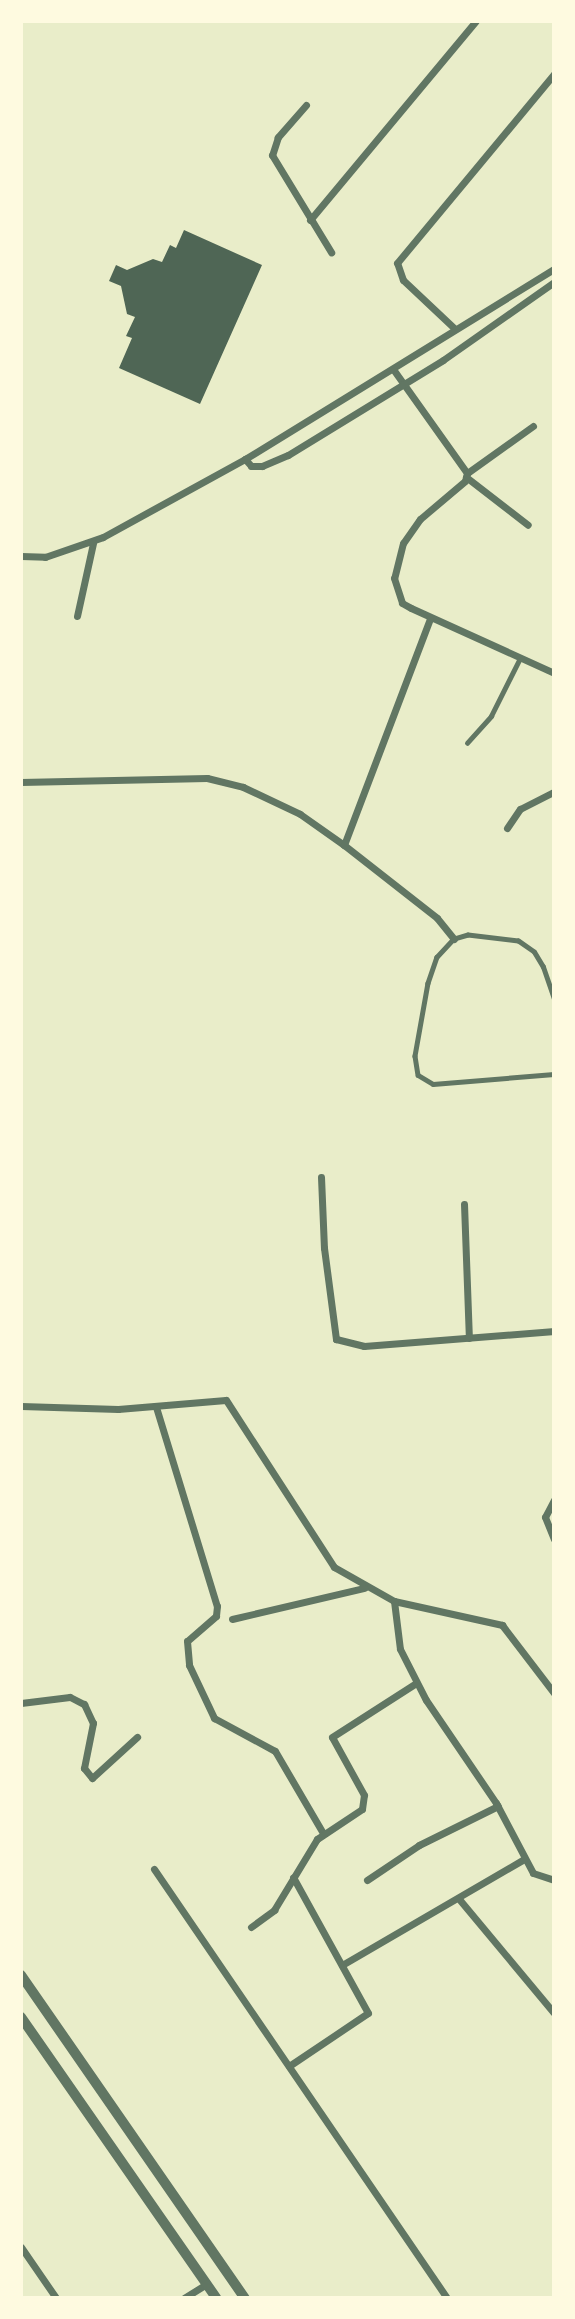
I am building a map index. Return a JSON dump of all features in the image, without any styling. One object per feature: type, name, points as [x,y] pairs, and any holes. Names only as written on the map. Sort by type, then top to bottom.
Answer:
[{"type":"street","points":[[310,220],[476,21]]},
{"type":"street","points":[[454,328],[403,280],[397,263],[554,75]]},
{"type":"street","points":[[306,106],[278,137],[272,155],[331,252]]},
{"type":"street","points":[[21,556],[45,557],[93,543],[245,458],[554,269]]},
{"type":"street","points":[[245,458],[251,466],[262,466],[288,455],[404,384],[554,282]]},
{"type":"street","points":[[393,369],[467,475],[528,524]]},
{"type":"street","points":[[533,426],[467,475],[410,532],[394,578],[402,603],[430,619],[554,673]]},
{"type":"street","points":[[77,617],[93,543]]},
{"type":"street","points":[[344,845],[430,619]]},
{"type":"street","points":[[21,782],[226,780],[300,814],[437,918],[454,939]]},
{"type":"street","points":[[507,828],[520,809],[554,792]]},
{"type":"street","points":[[321,1177],[324,1248],[336,1339],[364,1346],[554,1331]]},
{"type":"street","points":[[464,1204],[469,1338]]},
{"type":"street","points":[[21,1406],[156,1407],[226,1400],[317,1547],[334,1567],[365,1588],[394,1601],[502,1625],[554,1693]]},
{"type":"street","points":[[156,1407],[217,1606],[216,1616],[187,1641],[189,1665],[214,1718],[275,1751],[323,1833]]},
{"type":"street","points":[[554,1500],[545,1517],[554,1539]]},
{"type":"street","points":[[232,1619],[365,1588]]},
{"type":"street","points":[[394,1601],[400,1649],[416,1683],[498,1806],[533,1873],[554,1880]]},
{"type":"street","points":[[251,1927],[271,1914],[323,1833],[363,1804],[364,1795],[331,1737],[416,1683]]},
{"type":"street","points":[[21,1703],[70,1697],[84,1704],[93,1723],[84,1768],[92,1777],[137,1737]]},
{"type":"street","points":[[368,1880],[419,1846],[498,1806]]},
{"type":"street","points":[[342,1965],[524,1859]]},
{"type":"street","points":[[154,1869],[447,2298]]},
{"type":"street","points":[[289,2066],[368,2013],[293,1877]]},
{"type":"street","points":[[459,1899],[554,2012]]},
{"type":"street","points":[[21,1975],[245,2298]]},
{"type":"street","points":[[21,2017],[216,2298]]},
{"type":"street","points":[[21,2247],[56,2298]]},
{"type":"street","points":[[184,2298],[206,2284]]},
{"type":"lane","points":[[467,743],[491,716],[520,659]]},
{"type":"lane","points":[[554,999],[538,959],[518,941],[478,935],[454,939],[437,957],[428,983],[415,1056],[418,1075],[433,1084],[554,1074]]},
{"type":"building","points":[[184,230],[262,265],[200,404],[119,368],[132,338],[126,336],[135,317],[127,314],[121,286],[109,281],[116,265],[127,270],[153,259],[162,262],[170,245],[176,248]]}]
